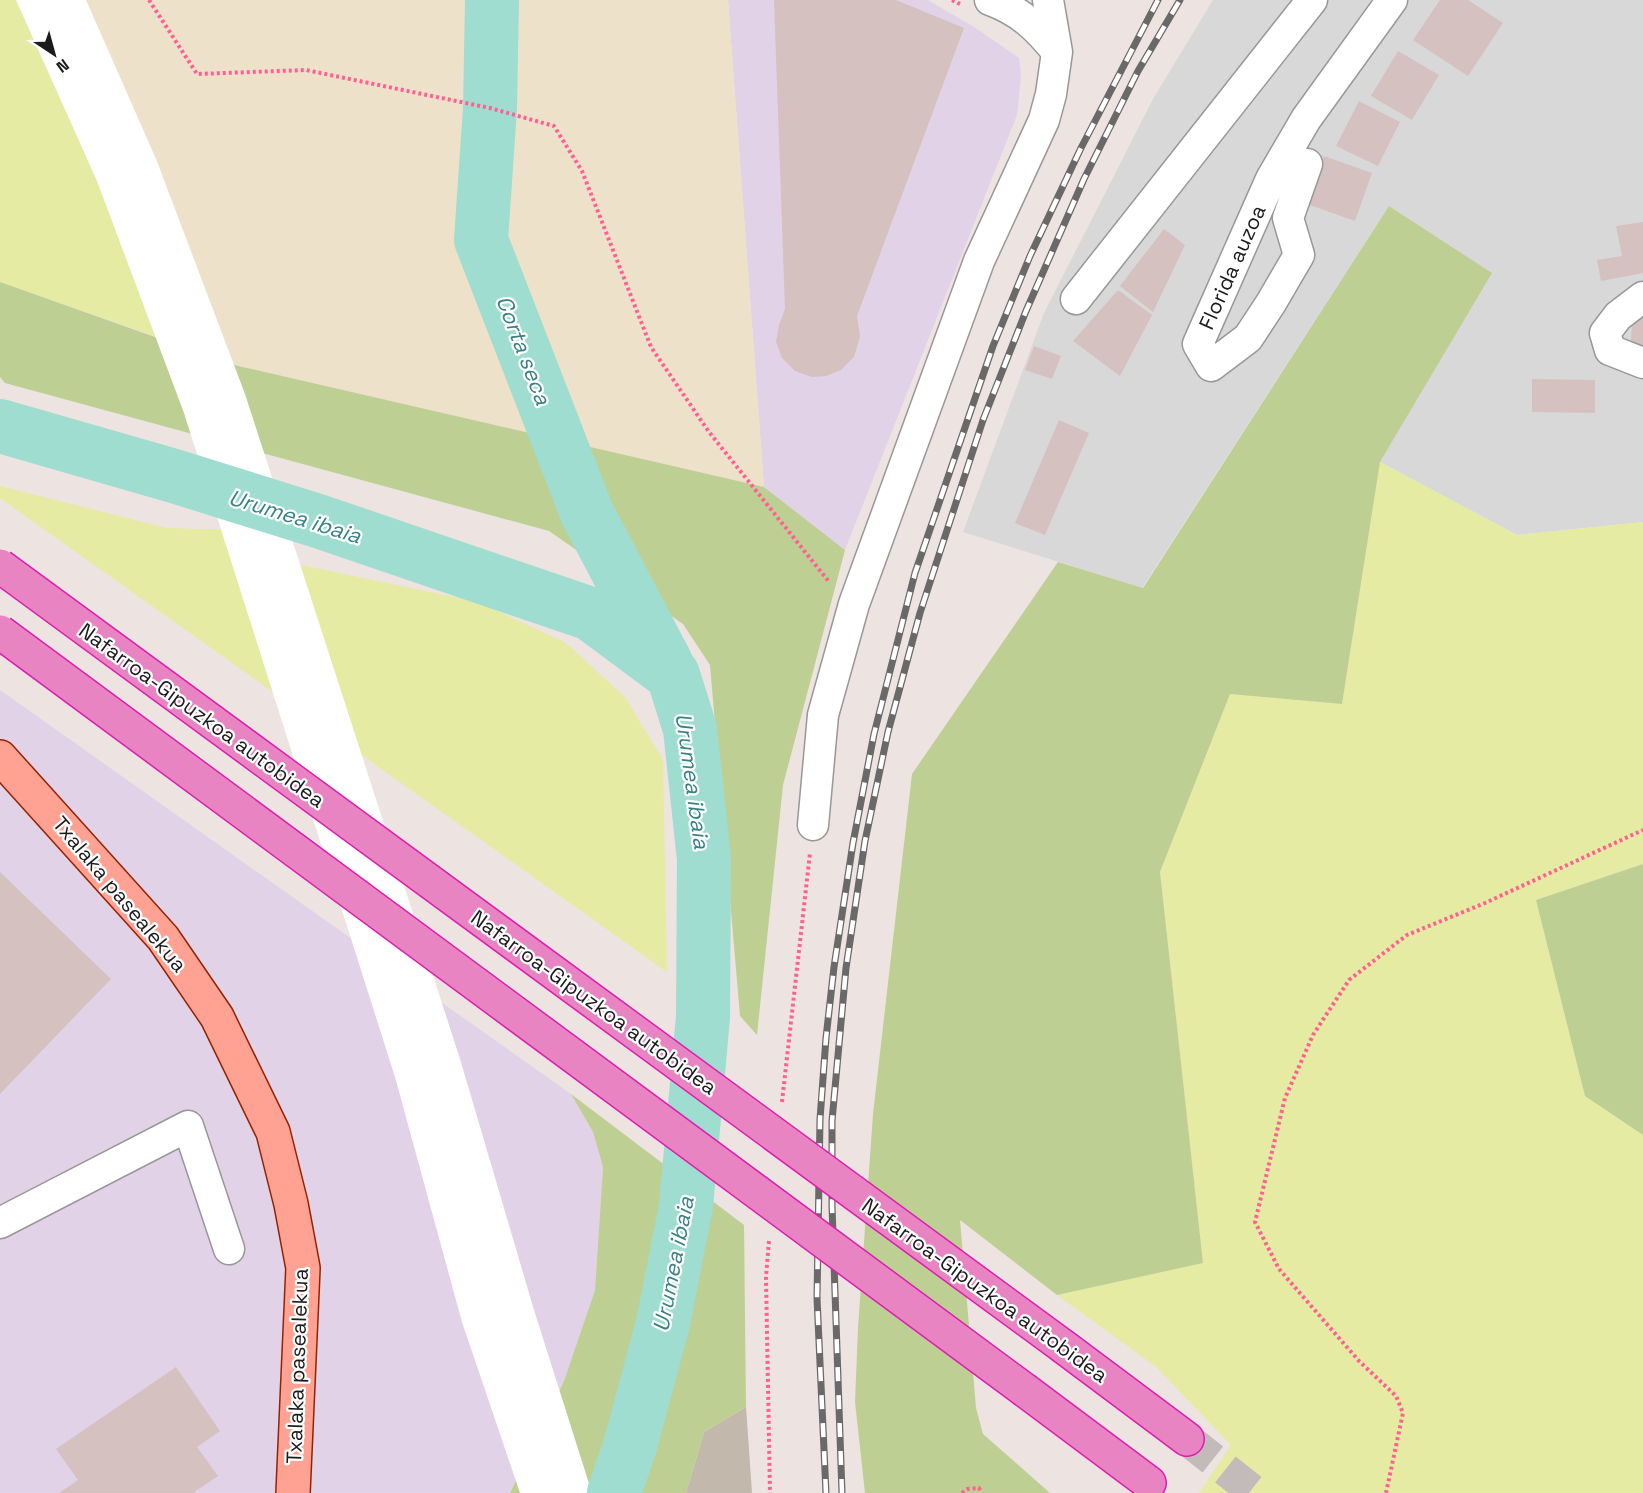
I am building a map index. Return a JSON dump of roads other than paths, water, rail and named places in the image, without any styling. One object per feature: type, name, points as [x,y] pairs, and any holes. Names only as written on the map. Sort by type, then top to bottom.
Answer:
[{"type":"highway","name":"Nafarroa-Gipuzkoa autobidea","points":[[0,566],[1187,1439]]},
{"type":"highway","points":[[0,632],[1149,1483]]},
{"type":"main road","name":"Txalaka pasealekua","points":[[0,758],[163,938],[217,1017],[273,1132],[291,1204],[303,1268],[292,1493]]},
{"type":"street","points":[[990,0],[1005,6],[1038,27],[1057,52]]},
{"type":"street","points":[[813,825],[823,715],[854,604],[979,261],[1044,120],[1054,84],[1057,52],[1048,0]]},
{"type":"street","points":[[1076,299],[1312,0]]},
{"type":"street","name":"Florida auzoa","points":[[1307,164],[1288,218],[1299,255],[1248,338],[1211,366],[1198,344],[1270,179],[1306,119],[1392,0]]},
{"type":"street","points":[[1643,297],[1618,316],[1605,333],[1610,350],[1643,363]]},
{"type":"street","points":[[0,1223],[188,1126],[228,1249]]},
{"type":"waterway","name":"Corta seca","points":[[492,0],[490,108],[481,240],[587,513],[666,663]]},
{"type":"waterway","name":"Urumea ibaia","points":[[0,426],[174,476],[318,521],[591,614],[673,675],[690,729],[704,859],[703,1017],[686,1206],[663,1323],[630,1446],[614,1493]]},
{"type":"tunnel","points":[[1187,1439],[1255,1493]]},
{"type":"railway","points":[[826,1493],[817,1298],[820,1119],[834,967],[853,843],[874,734],[915,573],[993,346],[1030,256],[1081,148],[1158,0]]},
{"type":"railway","points":[[842,1493],[832,1206],[832,1121],[846,968],[865,841],[888,732],[920,613],[983,420],[1026,311],[1084,179],[1138,71],[1180,0]]}]
